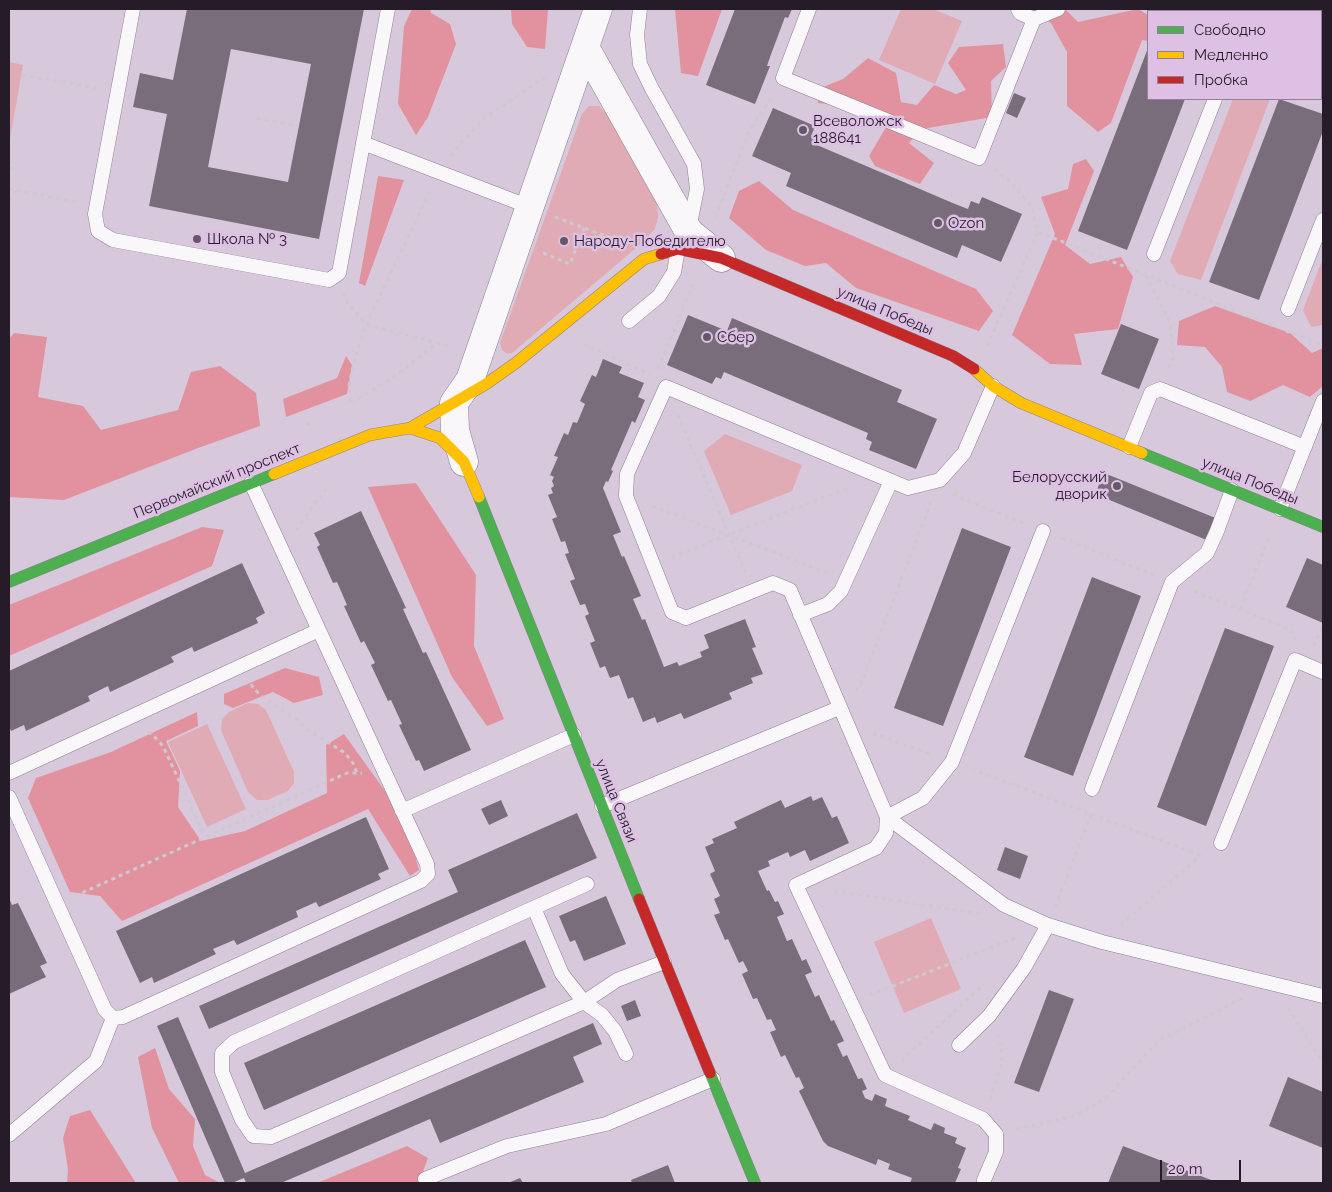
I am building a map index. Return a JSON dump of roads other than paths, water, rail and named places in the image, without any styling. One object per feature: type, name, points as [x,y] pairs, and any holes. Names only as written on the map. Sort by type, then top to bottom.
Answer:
[{"type":"street","points":[[464,462],[454,430],[454,403],[470,380],[483,344],[541,211],[566,105],[598,9]]},
{"type":"street","points":[[585,47],[693,235],[721,258]]},
{"type":"street","points":[[566,105],[573,92],[586,85],[601,86],[613,96]]},
{"type":"street","points":[[410,428],[486,384],[517,362],[644,259],[693,235]]},
{"type":"street","name":"улица Победы","points":[[721,258],[953,356],[976,371],[993,386],[1021,403],[1323,527]]},
{"type":"street","points":[[483,344],[492,359],[504,364],[517,362]]},
{"type":"street","name":"Первомайский проспект","points":[[9,582],[370,435],[410,428],[440,438]]},
{"type":"street","name":"улица Связи","points":[[440,438],[464,462],[664,962],[755,1183]]},
{"type":"lane","points":[[133,9],[96,206],[95,214],[98,231],[113,240],[329,280],[339,273],[388,9]]},
{"type":"lane","points":[[629,321],[659,296],[674,272],[693,235],[697,189],[694,164],[640,64],[637,35],[640,9]]},
{"type":"lane","points":[[809,9],[783,78],[979,158],[1034,19],[1058,9]]},
{"type":"lane","points":[[1018,9],[1020,13],[1034,19]]},
{"type":"lane","points":[[1154,254],[1215,100]]},
{"type":"lane","points":[[363,143],[541,211]]},
{"type":"lane","points":[[1288,309],[1323,220]]},
{"type":"lane","points":[[984,1180],[996,1152],[996,1134],[983,1119],[885,1075],[796,885],[876,848],[886,834],[887,817],[790,590],[773,583],[686,618],[672,612],[626,496],[627,474],[666,388],[908,488],[940,480],[964,453],[993,386]]},
{"type":"lane","points":[[1129,447],[1151,393],[1160,389],[1305,447]]},
{"type":"lane","points":[[1280,509],[1323,401]]},
{"type":"lane","points":[[800,615],[828,604],[841,591],[885,479]]},
{"type":"lane","points":[[9,797],[104,1010],[112,1018],[123,1018],[421,881],[428,874],[427,864],[251,484]]},
{"type":"lane","points":[[1092,789],[1172,582],[1206,553],[1217,531],[1232,490]]},
{"type":"lane","points":[[887,817],[923,798],[952,762],[1042,531]]},
{"type":"lane","points":[[9,773],[319,630]]},
{"type":"lane","points":[[1222,843],[1295,660],[1323,672]]},
{"type":"lane","points":[[602,806],[839,708]]},
{"type":"lane","points":[[402,811],[574,735]]},
{"type":"lane","points":[[887,817],[1004,905],[1048,925],[1102,942],[1323,996]]},
{"type":"lane","points":[[587,884],[234,1042],[222,1053],[222,1072],[242,1120],[253,1136],[271,1137],[584,1002],[617,980],[664,962]]},
{"type":"lane","points":[[534,908],[562,974],[584,1002],[602,1015],[615,1031],[626,1054]]},
{"type":"lane","points":[[959,1045],[989,1016],[1024,968],[1048,925]]},
{"type":"lane","points":[[9,1135],[96,1061],[112,1018]]},
{"type":"lane","points":[[425,1179],[508,1146],[606,1124],[713,1080]]},
{"type":"place","name":"Всеволожск 188641","points":[[803,130]]},
{"type":"place","name":"Ozon","points":[[938,223]]},
{"type":"place","name":"Школа № 3","points":[[197,239]]},
{"type":"place","name":"Народу-Победителю","points":[[564,241]]},
{"type":"place","name":"Сбер","points":[[707,337]]},
{"type":"place","name":"Белорусский дворик","points":[[1117,486]]}]
